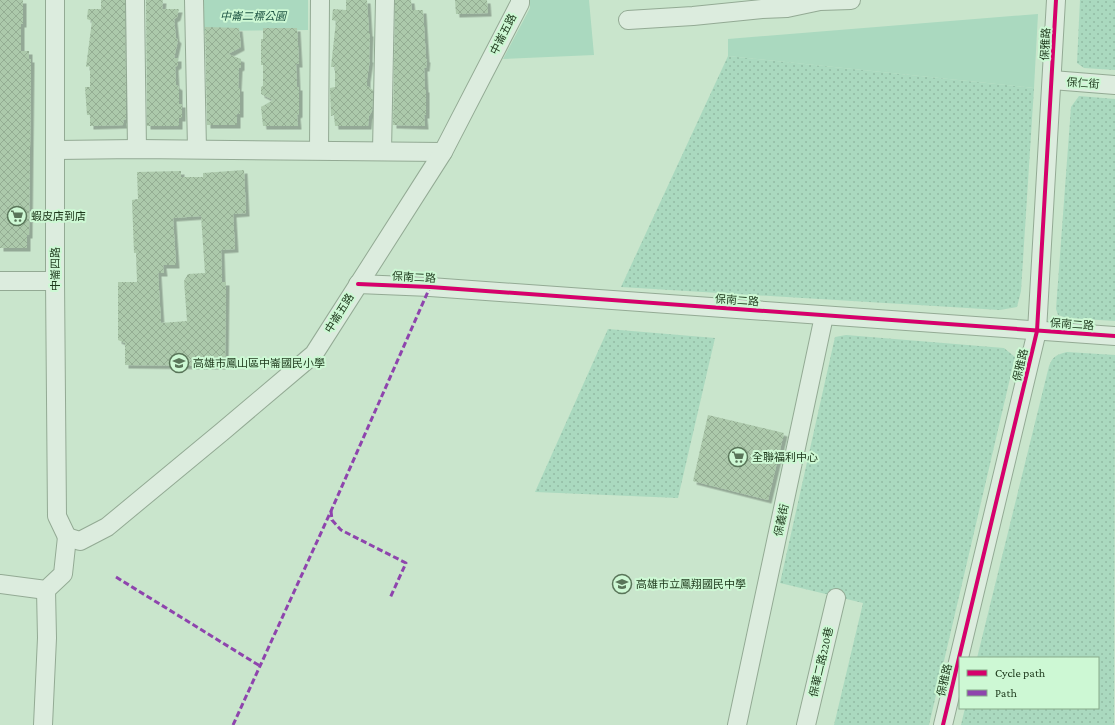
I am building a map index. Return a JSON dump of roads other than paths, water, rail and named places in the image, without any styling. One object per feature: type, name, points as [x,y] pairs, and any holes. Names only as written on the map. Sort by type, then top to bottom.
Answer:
[{"type":"street","name":"中崙四路","points":[[55,0],[57,516],[66,537]]},
{"type":"street","points":[[135,0],[137,149]]},
{"type":"street","points":[[194,0],[197,149]]},
{"type":"street","points":[[319,150],[320,0]]},
{"type":"street","points":[[382,151],[385,0]]},
{"type":"street","name":"中崙五路","points":[[66,537],[80,542],[107,527],[224,431],[314,354],[443,152],[520,3],[520,0]]},
{"type":"street","points":[[628,20],[787,8],[819,1],[851,0]]},
{"type":"street","name":"保雅路","points":[[959,657],[1037,331],[1056,0]]},
{"type":"street","name":"保仁街","points":[[1052,80],[1115,85]]},
{"type":"street","points":[[56,150],[197,149],[443,152]]},
{"type":"street","points":[[0,281],[55,282]]},
{"type":"street","name":"保南二路","points":[[358,284],[430,287],[1115,336]]},
{"type":"street","name":"保義街","points":[[737,725],[824,316]]},
{"type":"street","points":[[43,725],[47,638],[46,590],[63,574],[66,537]]},
{"type":"street","points":[[0,584],[46,590]]},
{"type":"street","name":"保華二路220巷","points":[[806,725],[836,598]]},
{"type":"street","name":"保雅路","points":[[943,725],[959,658]]},
{"type":"place","name":"蝦皮店到店","points":[[17,216]]},
{"type":"place","name":"高雄市鳳山區中崙國民小學","points":[[179,363]]},
{"type":"place","name":"全聯福利中心","points":[[738,457]]},
{"type":"place","name":"高雄市立鳳翔國民中學","points":[[622,584]]},
{"type":"park label","name":"中崙二標公園","points":[[253,16]]}]
